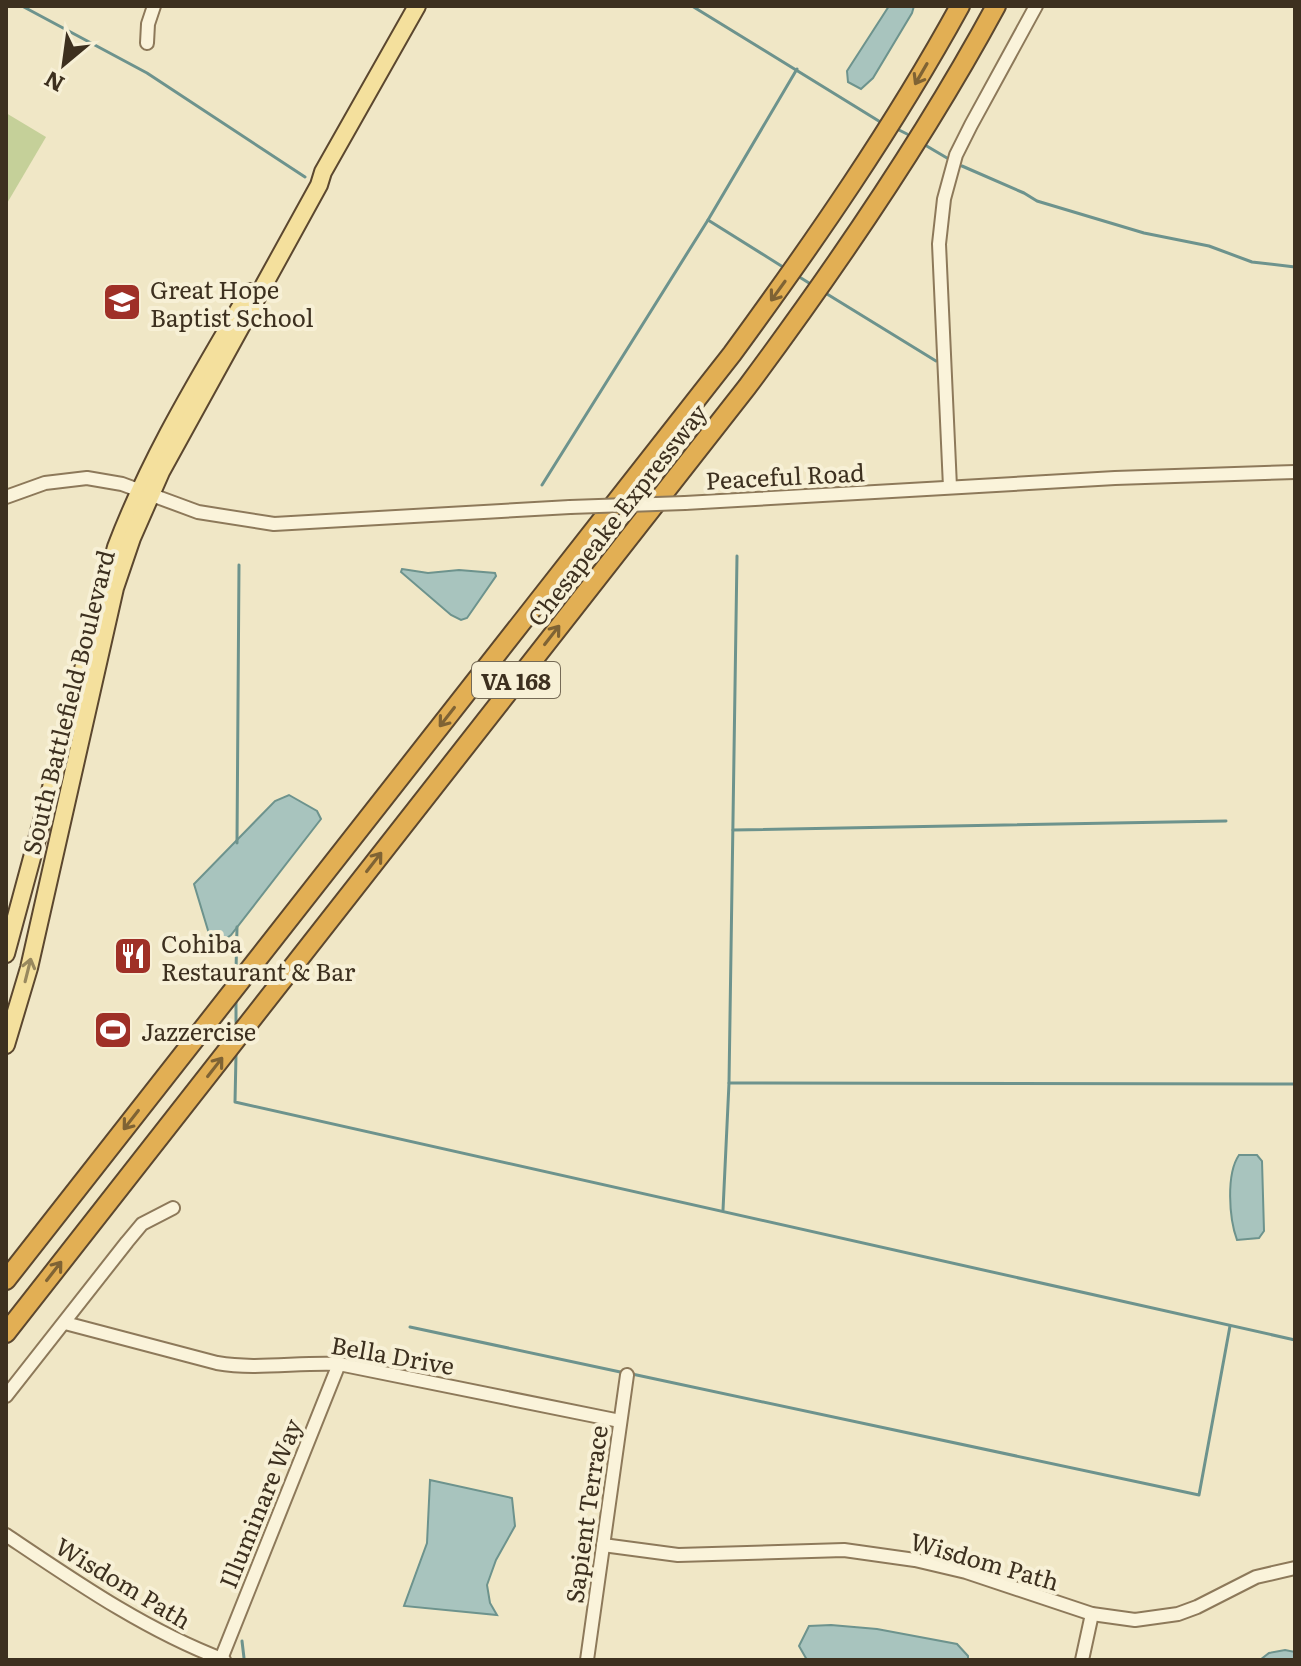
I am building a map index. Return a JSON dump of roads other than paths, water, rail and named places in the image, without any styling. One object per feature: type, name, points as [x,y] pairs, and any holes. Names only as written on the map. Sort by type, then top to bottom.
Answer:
[{"type":"highway","name":"Chesapeake Expressway","points":[[6,1280],[741,341],[865,165],[960,6]]},
{"type":"highway","name":"Chesapeake Expressway","points":[[6,1333],[806,308],[954,80],[996,6]]},
{"type":"main road","name":"South Battlefield Boulevard","points":[[6,954],[105,583],[190,389],[312,183],[323,172],[417,6]]},
{"type":"main road","name":"South Battlefield Boulevard","points":[[6,1045],[29,968],[115,588],[144,494]]},
{"type":"street","points":[[147,43],[154,6]]},
{"type":"street","points":[[950,487],[939,244],[944,199],[956,155],[1036,6]]},
{"type":"street","name":"Peaceful Road","points":[[6,497],[45,483],[87,478],[122,484],[198,512],[274,524],[1115,478],[1295,472]]},
{"type":"street","points":[[6,1396],[142,1224],[173,1208]]},
{"type":"street","name":"Bella Drive","points":[[65,1323],[239,1367],[309,1362],[339,1364],[620,1421]]},
{"type":"street","name":"Illuminare Way","points":[[222,1660],[339,1364]]},
{"type":"street","name":"Sapient Terrace","points":[[587,1660],[627,1375]]},
{"type":"street","name":"Wisdom Path","points":[[6,1535],[136,1619],[174,1640],[222,1660]]},
{"type":"street","name":"Wisdom Path","points":[[603,1545],[678,1555],[844,1550],[915,1560],[966,1572],[1092,1614],[1135,1620],[1157,1619],[1197,1607],[1256,1577],[1295,1568]]},
{"type":"street","points":[[1082,1660],[1092,1614]]},
{"type":"water","points":[[889,6],[914,6],[873,78],[861,89],[848,82],[847,71]]},
{"type":"water","points":[[402,569],[428,573],[459,570],[495,573],[496,576],[467,618],[461,620],[401,572]]},
{"type":"water","points":[[289,795],[317,811],[321,819],[231,935],[217,945],[210,937],[194,884],[275,801]]},
{"type":"water","points":[[1239,1155],[1257,1155],[1262,1161],[1264,1231],[1259,1238],[1237,1240],[1234,1231],[1231,1184]]},
{"type":"water","points":[[430,1480],[512,1498],[515,1526],[496,1560],[487,1585],[490,1603],[497,1615],[404,1606],[427,1543]]},
{"type":"water","points":[[809,1626],[877,1629],[957,1644],[968,1660],[807,1660],[799,1646]]},
{"type":"water","points":[[1295,1652],[1295,1660],[1260,1660],[1269,1653]]},
{"type":"waterway","points":[[22,6],[147,73],[305,177]]},
{"type":"waterway","points":[[692,6],[882,123]]},
{"type":"waterway","points":[[542,485],[708,220],[797,69]]},
{"type":"waterway","points":[[899,130],[907,134]]},
{"type":"waterway","points":[[925,145],[947,158]]},
{"type":"waterway","points":[[962,166],[1037,201],[1144,233],[1209,246],[1252,262],[1295,267]]},
{"type":"waterway","points":[[708,220],[783,267]]},
{"type":"waterway","points":[[801,278],[809,283]]},
{"type":"waterway","points":[[827,294],[936,361]]},
{"type":"waterway","points":[[723,1210],[729,1083],[737,556]]},
{"type":"waterway","points":[[237,843],[239,565]]},
{"type":"waterway","points":[[733,830],[1226,821]]},
{"type":"waterway","points":[[236,971],[237,927]]},
{"type":"waterway","points":[[236,1002],[236,1024]]},
{"type":"waterway","points":[[236,1055],[235,1102],[1295,1340]]},
{"type":"waterway","points":[[729,1083],[1295,1084]]},
{"type":"waterway","points":[[632,1374],[1199,1495],[1230,1326]]},
{"type":"waterway","points":[[410,1327],[625,1373]]},
{"type":"waterway","points":[[242,1641],[244,1658]]},
{"type":"place","name":"Great Hope Baptist School","points":[[122,302]]},
{"type":"place","name":"Cohiba Restaurant & Bar","points":[[133,956]]},
{"type":"place","name":"Jazzercise","points":[[113,1030]]}]
